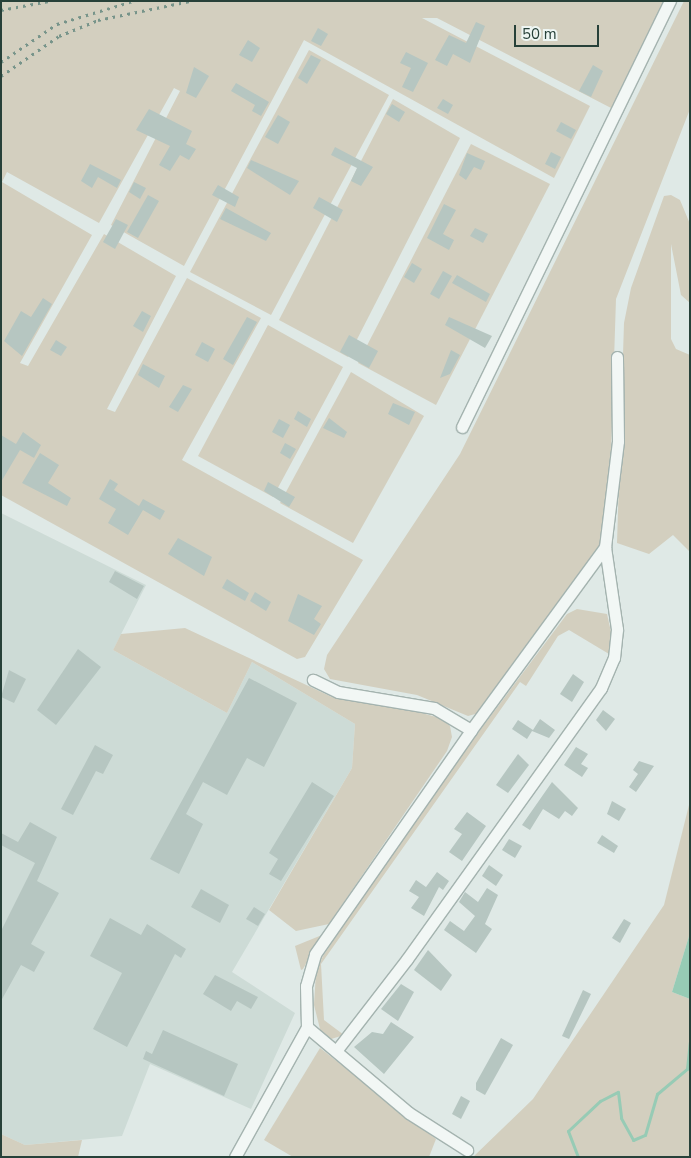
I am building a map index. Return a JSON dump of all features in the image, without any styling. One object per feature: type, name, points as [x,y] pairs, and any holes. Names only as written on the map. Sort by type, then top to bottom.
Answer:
[{"type":"street","points":[[462,427],[670,1]]},
{"type":"street","points":[[336,1051],[407,959],[600,688],[614,658],[617,629],[605,547],[618,441],[617,357]]},
{"type":"street","points":[[234,1157],[307,1027],[306,986],[315,954],[471,730],[605,547]]},
{"type":"street","points":[[312,680],[338,692],[434,708],[471,730]]},
{"type":"street","points":[[307,1027],[410,1113],[467,1150]]},
{"type":"shaded area","points":[[1,1],[667,1],[613,109],[437,18],[422,18],[590,106],[554,178],[304,40],[184,266],[111,225],[180,91],[174,88],[99,223],[7,172],[2,182],[92,235],[20,363],[28,366],[104,234],[176,276],[107,409],[115,412],[187,278],[261,318],[182,460],[363,560],[305,657],[297,659],[1,495]]},
{"type":"shaded area","points":[[684,1],[690,1],[690,109],[616,299],[610,483],[601,543],[561,611],[479,713],[468,716],[417,695],[330,679],[324,669],[327,655],[460,454]]},
{"type":"shaded area","points":[[309,50],[389,95],[271,315],[190,272]]},
{"type":"shaded area","points":[[393,99],[460,138],[348,357],[279,320]]},
{"type":"shaded area","points":[[471,144],[550,184],[436,405],[358,363]]},
{"type":"shaded area","points":[[671,195],[680,200],[690,224],[690,303],[681,295],[671,244],[671,339],[676,349],[690,355],[690,552],[673,535],[649,554],[617,543],[624,323],[631,288],[664,196]]},
{"type":"shaded area","points":[[268,325],[343,367],[273,497],[198,456]]},
{"type":"shaded area","points":[[351,372],[424,416],[353,543],[280,503]]},
{"type":"shaded area","points":[[1,513],[146,585],[113,650],[227,713],[252,662],[355,724],[352,768],[232,972],[295,1013],[251,1109],[150,1064],[122,1136],[25,1145],[1,1134]]},
{"type":"shaded area","points":[[577,609],[607,614],[613,641],[609,654],[569,630],[558,636],[526,686],[520,682],[321,964],[324,1020],[344,1035],[328,1040],[321,1033],[314,1005],[316,972],[323,956],[418,813],[567,614]]},
{"type":"shaded area","points":[[185,628],[332,697],[401,707],[443,719],[450,726],[452,737],[447,751],[329,924],[296,931],[269,910],[352,768],[355,724],[252,662],[227,713],[113,650],[121,634]]},
{"type":"shaded area","points":[[690,801],[690,933],[672,992],[690,999],[690,1157],[473,1157],[533,1099],[664,905]]},
{"type":"shaded area","points":[[690,933],[690,999],[672,992]]},
{"type":"shaded area","points":[[322,935],[303,969],[301,970],[295,946]]},
{"type":"shaded area","points":[[320,1048],[436,1139],[429,1157],[293,1157],[264,1140]]},
{"type":"shaded area","points":[[1,1134],[25,1145],[82,1140],[78,1157],[1,1157]]},
{"type":"building","points":[[476,22],[485,26],[470,63],[453,54],[447,66],[435,60],[449,35],[466,43]]},
{"type":"building","points":[[318,28],[328,34],[321,46],[311,41]]},
{"type":"building","points":[[248,40],[260,48],[252,62],[239,55]]},
{"type":"building","points":[[406,52],[428,63],[413,92],[402,87],[411,68],[400,63]]},
{"type":"building","points":[[311,55],[321,60],[307,84],[298,78]]},
{"type":"building","points":[[593,65],[603,71],[591,97],[579,91]]},
{"type":"building","points":[[194,67],[209,76],[196,98],[186,93]]},
{"type":"building","points":[[236,83],[269,102],[261,116],[252,111],[255,105],[231,91]]},
{"type":"building","points":[[443,99],[453,105],[448,114],[437,108]]},
{"type":"building","points":[[392,104],[405,112],[399,122],[386,114]]},
{"type":"building","points":[[149,109],[192,131],[186,144],[196,149],[189,160],[180,155],[170,171],[159,165],[170,146],[136,130]]},
{"type":"building","points":[[278,115],[290,122],[278,144],[265,137]]},
{"type":"building","points":[[561,122],[576,130],[571,139],[556,131]]},
{"type":"building","points":[[335,147],[373,167],[361,186],[351,181],[357,168],[331,155]]},
{"type":"building","points":[[551,152],[561,157],[555,169],[545,164]]},
{"type":"building","points":[[467,153],[485,161],[481,170],[474,167],[466,180],[459,175]]},
{"type":"building","points":[[251,160],[299,181],[290,195],[247,168]]},
{"type":"building","points":[[90,164],[121,180],[117,188],[98,177],[92,188],[81,181]]},
{"type":"building","points":[[134,182],[146,188],[140,199],[129,192]]},
{"type":"building","points":[[218,185],[239,197],[235,207],[212,195]]},
{"type":"building","points":[[148,195],[159,201],[138,238],[127,232]]},
{"type":"building","points":[[319,197],[343,210],[337,222],[313,208]]},
{"type":"building","points":[[444,204],[456,210],[443,234],[454,240],[449,250],[427,238]]},
{"type":"building","points":[[226,208],[271,233],[266,241],[220,219]]},
{"type":"building","points":[[116,219],[128,225],[115,249],[103,242]]},
{"type":"building","points":[[475,228],[488,234],[483,243],[470,236]]},
{"type":"building","points":[[412,263],[422,269],[414,283],[404,277]]},
{"type":"building","points":[[443,271],[452,276],[439,299],[430,294]]},
{"type":"building","points":[[457,275],[490,294],[486,302],[452,283]]},
{"type":"building","points":[[43,298],[52,304],[22,356],[4,341],[21,311],[31,317]]},
{"type":"building","points":[[142,311],[151,316],[143,332],[133,326]]},
{"type":"building","points":[[247,317],[257,322],[233,365],[223,359]]},
{"type":"building","points":[[449,317],[492,336],[485,348],[445,325]]},
{"type":"building","points":[[349,335],[378,351],[369,368],[340,352]]},
{"type":"building","points":[[56,340],[67,347],[61,356],[50,350]]},
{"type":"building","points":[[202,342],[215,349],[208,362],[195,355]]},
{"type":"building","points":[[451,350],[460,355],[450,374],[440,378]]},
{"type":"building","points":[[143,364],[165,376],[159,388],[138,375]]},
{"type":"building","points":[[183,385],[192,389],[178,412],[169,407]]},
{"type":"building","points":[[393,403],[415,412],[409,425],[388,414]]},
{"type":"building","points":[[298,411],[311,419],[307,427],[294,419]]},
{"type":"building","points":[[329,418],[347,432],[344,438],[323,428]]},
{"type":"building","points":[[279,419],[290,425],[283,438],[272,432]]},
{"type":"building","points":[[23,432],[41,445],[34,458],[20,450],[1,482],[1,435],[16,444]]},
{"type":"building","points":[[285,443],[296,449],[290,459],[280,453]]},
{"type":"building","points":[[40,453],[59,465],[48,483],[71,498],[67,506],[22,483]]},
{"type":"building","points":[[110,479],[118,484],[114,490],[139,506],[143,499],[165,511],[160,520],[143,510],[128,535],[108,523],[116,509],[99,499]]},
{"type":"building","points":[[268,482],[295,497],[289,507],[264,491]]},
{"type":"building","points":[[178,538],[212,557],[204,576],[168,554]]},
{"type":"building","points":[[115,571],[144,586],[137,599],[109,582]]},
{"type":"building","points":[[227,579],[249,593],[245,601],[222,588]]},
{"type":"building","points":[[255,592],[271,602],[266,611],[250,601]]},
{"type":"building","points":[[298,594],[322,606],[314,619],[321,624],[314,635],[288,621]]},
{"type":"building","points":[[78,649],[101,667],[56,725],[37,710]]},
{"type":"building","points":[[9,670],[26,679],[14,703],[1,697]]},
{"type":"building","points":[[573,674],[584,682],[572,702],[560,694]]},
{"type":"building","points":[[249,678],[297,703],[264,767],[247,758],[227,795],[203,782],[186,814],[203,824],[179,874],[150,859]]},
{"type":"building","points":[[603,710],[615,719],[606,731],[596,720]]},
{"type":"building","points":[[540,719],[555,730],[549,738],[532,731],[527,739],[512,729],[518,720],[533,730]]},
{"type":"building","points":[[95,745],[113,755],[103,774],[96,771],[73,815],[61,809]]},
{"type":"building","points":[[576,747],[588,754],[581,764],[588,768],[582,777],[564,765]]},
{"type":"building","points":[[518,754],[529,765],[508,793],[496,785]]},
{"type":"building","points":[[639,761],[654,766],[636,792],[629,787],[638,774],[633,770]]},
{"type":"building","points":[[312,782],[334,796],[281,881],[269,874],[278,859],[269,853]]},
{"type":"building","points":[[552,782],[578,808],[572,816],[565,811],[559,819],[543,809],[530,830],[522,825]]},
{"type":"building","points":[[612,801],[626,809],[619,821],[607,814]]},
{"type":"building","points":[[467,812],[486,826],[462,861],[449,852],[462,834],[454,829]]},
{"type":"building","points":[[30,822],[57,837],[37,881],[59,893],[31,944],[45,952],[34,972],[21,965],[1,1001],[1,931],[35,863],[1,845],[1,833],[18,842]]},
{"type":"building","points":[[602,835],[618,846],[614,853],[597,843]]},
{"type":"building","points":[[509,839],[522,846],[515,858],[502,850]]},
{"type":"building","points":[[489,865],[503,875],[496,886],[482,876]]},
{"type":"building","points":[[437,872],[449,881],[443,890],[439,887],[424,916],[411,908],[419,897],[409,891],[416,880],[426,887]]},
{"type":"building","points":[[487,888],[498,895],[485,924],[492,929],[476,953],[444,930],[450,921],[464,931],[475,916],[459,902],[465,892],[478,902]]},
{"type":"building","points":[[201,889],[229,905],[220,923],[191,907]]},
{"type":"building","points":[[254,907],[265,914],[258,926],[246,919]]},
{"type":"building","points":[[110,918],[141,935],[147,924],[186,949],[181,958],[175,954],[127,1047],[93,1029],[122,973],[90,956]]},
{"type":"building","points":[[624,919],[631,923],[620,943],[612,938]]},
{"type":"building","points":[[428,950],[452,975],[441,991],[414,970]]},
{"type":"building","points":[[215,975],[258,997],[251,1009],[237,1001],[231,1011],[203,994]]},
{"type":"building","points":[[401,984],[414,992],[398,1021],[381,1009]]},
{"type":"building","points":[[583,990],[591,994],[569,1039],[562,1036]]},
{"type":"building","points":[[391,1022],[414,1037],[384,1074],[354,1047],[372,1032],[383,1034]]},
{"type":"building","points":[[163,1030],[238,1064],[224,1096],[143,1059],[146,1051],[152,1054]]},
{"type":"building","points":[[501,1038],[513,1045],[485,1095],[476,1090],[476,1083]]},
{"type":"building","points":[[461,1096],[470,1101],[461,1119],[452,1114]]},
{"type":"waterway","points":[[578,1157],[568,1131],[600,1101],[618,1092],[621,1118],[633,1140],[645,1135],[657,1094],[687,1069],[690,1042]]},
{"type":"railway","points":[[1,10],[49,1]]},
{"type":"railway","points":[[1,62],[57,24],[133,1]]},
{"type":"railway","points":[[1,76],[59,36],[98,20],[190,1]]}]
